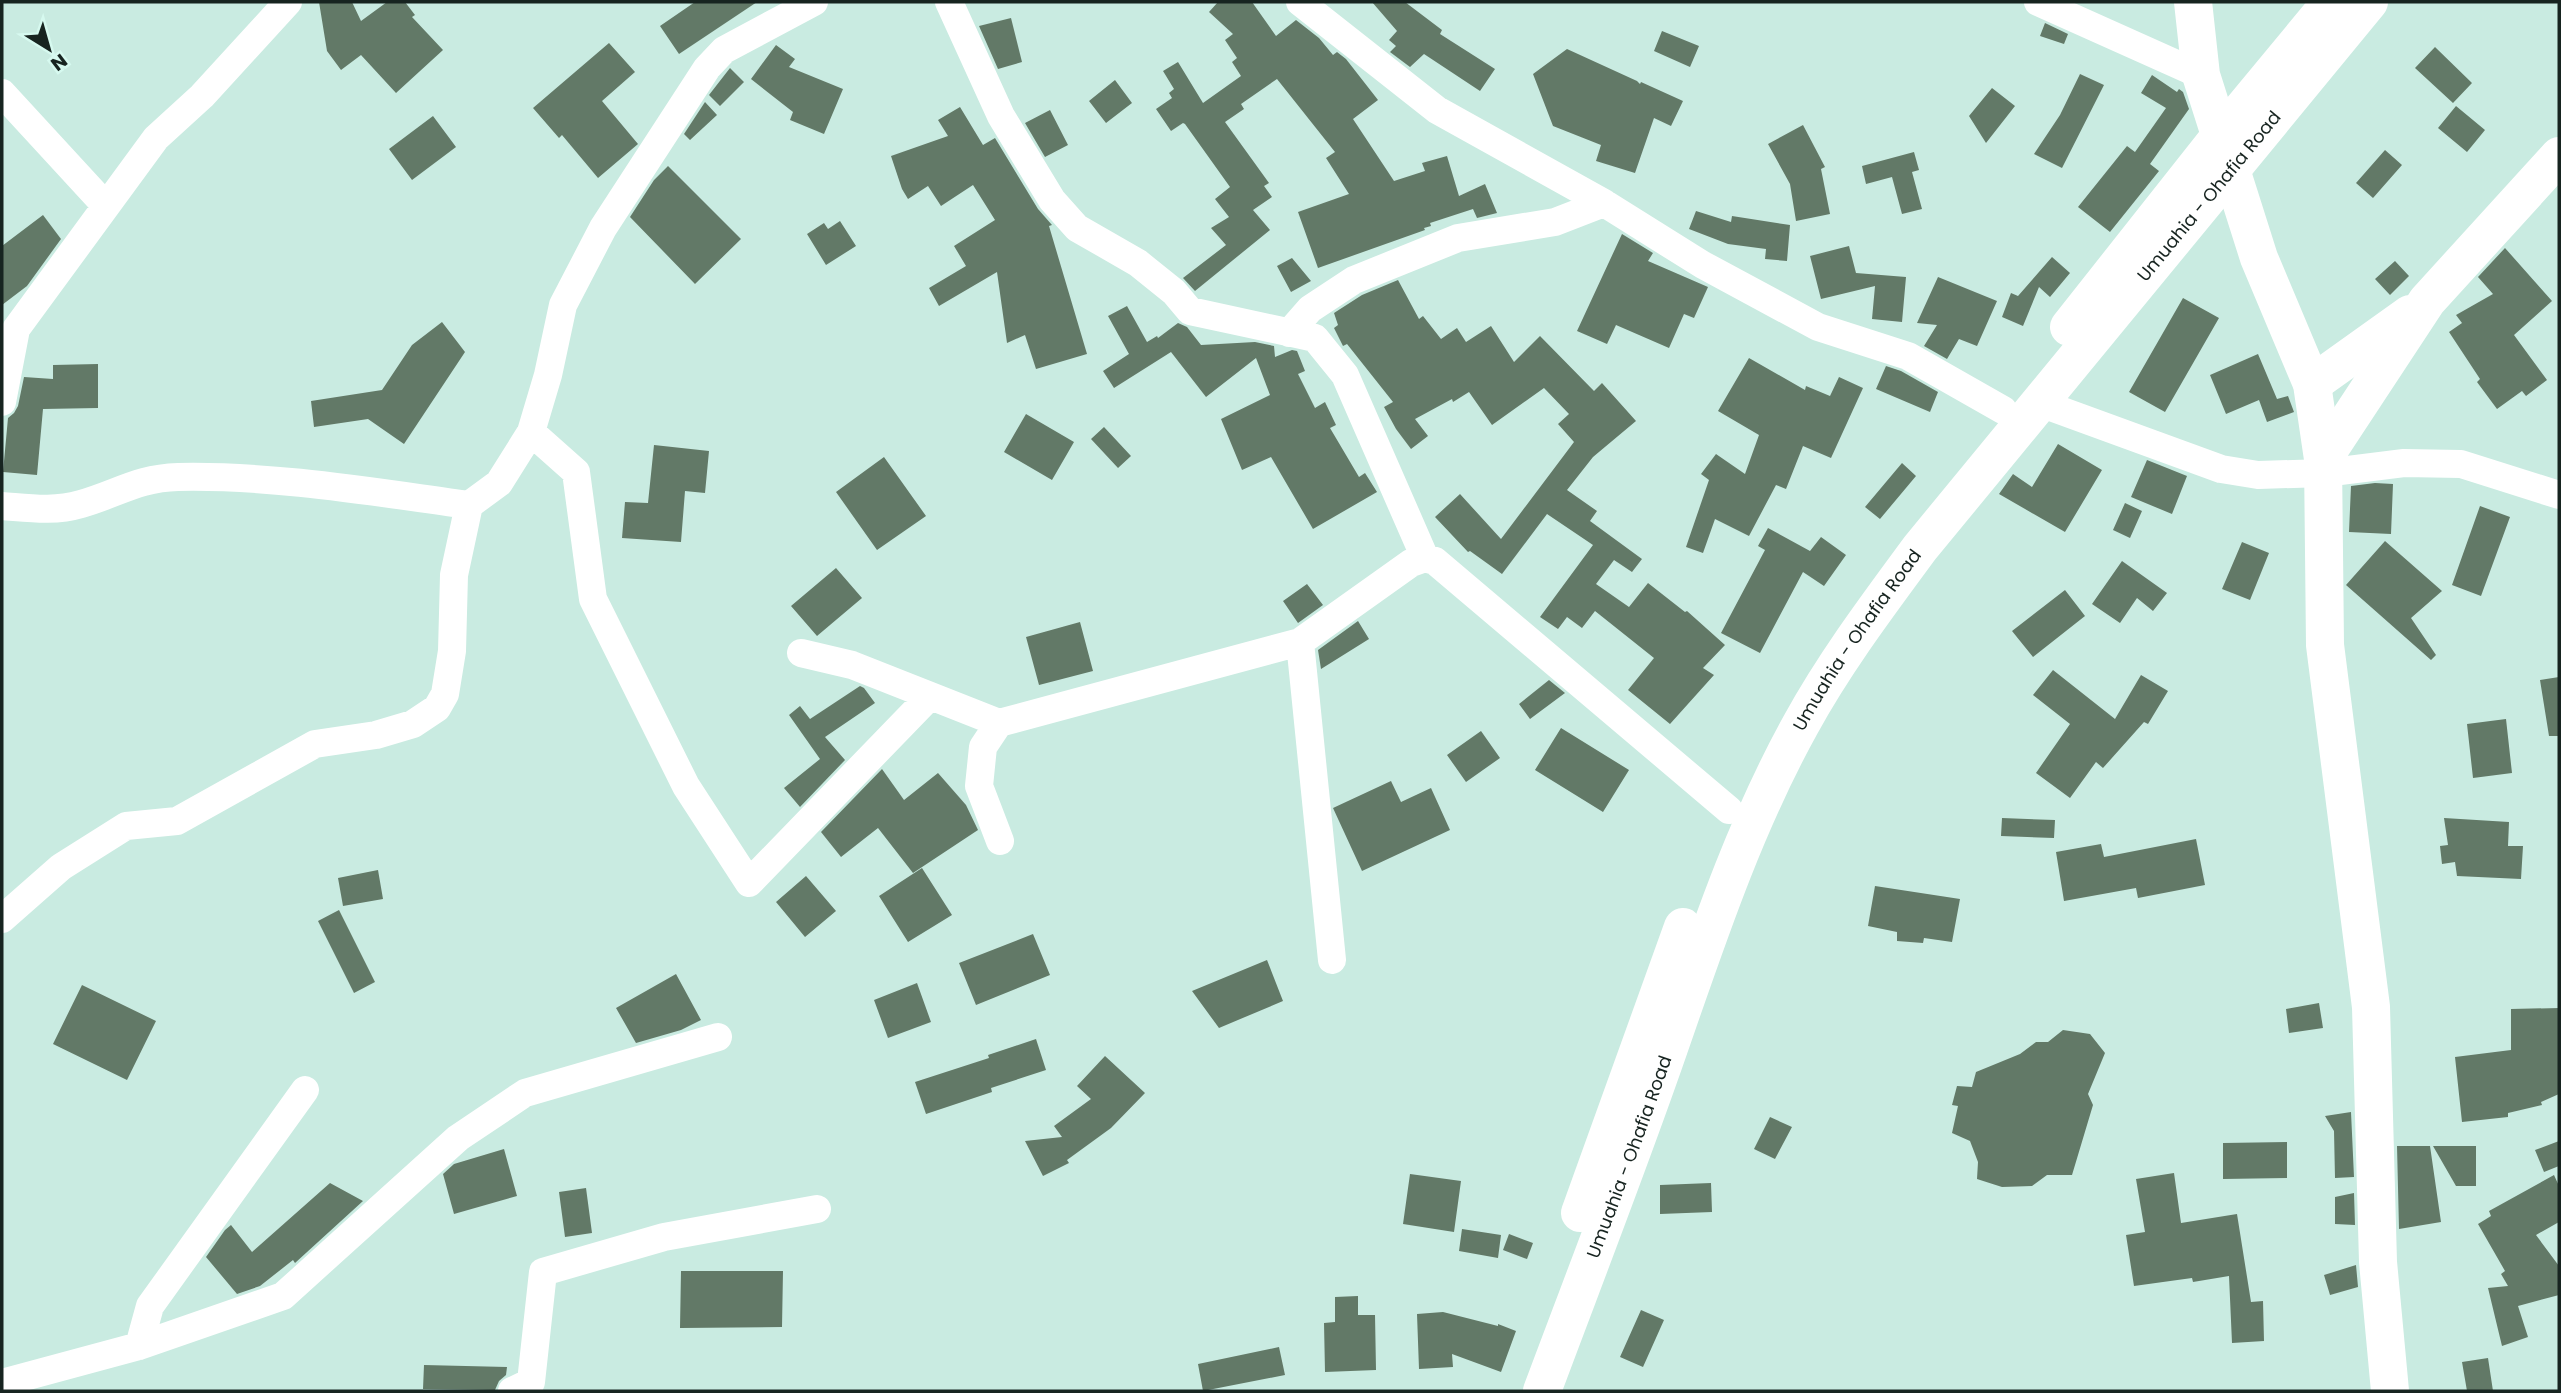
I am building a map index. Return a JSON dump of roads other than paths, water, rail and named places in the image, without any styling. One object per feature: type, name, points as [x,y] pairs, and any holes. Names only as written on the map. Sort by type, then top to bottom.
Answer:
[{"type":"main road","points":[[2193,2],[2201,75],[2259,258],[2312,384],[2324,466],[2325,645],[2371,1007],[2378,1262],[2390,1391]]},
{"type":"main road","name":"Umuahia - Ohafia Road","points":[[1514,1391],[1695,932],[1801,724],[1854,638],[1920,548],[2040,403],[2225,153],[2331,2]]},
{"type":"main road","name":"Umuahia - Ohafia Road","points":[[1542,1391],[1695,932],[1728,810],[1804,674],[1864,579],[2003,410],[2225,153],[2369,2]]},
{"type":"main road","points":[[2324,466],[2427,301],[2559,156]]},
{"type":"main road","points":[[2312,384],[2427,301]]},
{"type":"street","points":[[2,401],[16,329],[156,138],[202,96],[288,2]]},
{"type":"street","points":[[2,919],[61,867],[126,826],[177,821],[315,744],[376,735],[413,724],[437,708],[447,684],[452,651],[454,575],[469,505],[499,483],[531,432],[548,375],[563,305],[603,228],[707,68],[724,50],[814,2]]},
{"type":"street","points":[[949,2],[1001,116],[1052,200],[1077,228],[1138,263],[1174,292],[1190,311],[1315,338],[1345,375],[1425,558]]},
{"type":"street","points":[[1300,2],[1437,110],[1604,203],[1703,265],[1818,327],[1908,356],[2003,410]]},
{"type":"street","points":[[2038,2],[2201,75]]},
{"type":"street","points":[[2,93],[106,206]]},
{"type":"street","points":[[1289,332],[1310,309],[1354,279],[1458,238],[1555,222],[1604,203]]},
{"type":"street","points":[[2040,403],[2221,469],[2258,475],[2324,466],[2461,464],[2559,495]]},
{"type":"street","points":[[531,432],[576,472],[593,599],[686,786],[749,883],[930,696]]},
{"type":"street","points":[[2,506],[54,510],[82,504],[137,482],[176,477],[285,481],[469,505]]},
{"type":"street","points":[[801,653],[852,666],[999,723],[1300,642],[1411,563],[1425,558],[1435,561],[1728,810]]},
{"type":"street","points":[[1300,642],[1332,960]]},
{"type":"street","points":[[999,723],[983,747],[979,786],[1000,841]]},
{"type":"street","points":[[2,1383],[139,1346],[283,1296],[458,1138],[525,1093],[718,1037]]},
{"type":"street","points":[[139,1346],[150,1306],[305,1090]]},
{"type":"street","points":[[512,1391],[531,1382],[543,1272],[664,1237],[817,1209]]}]
